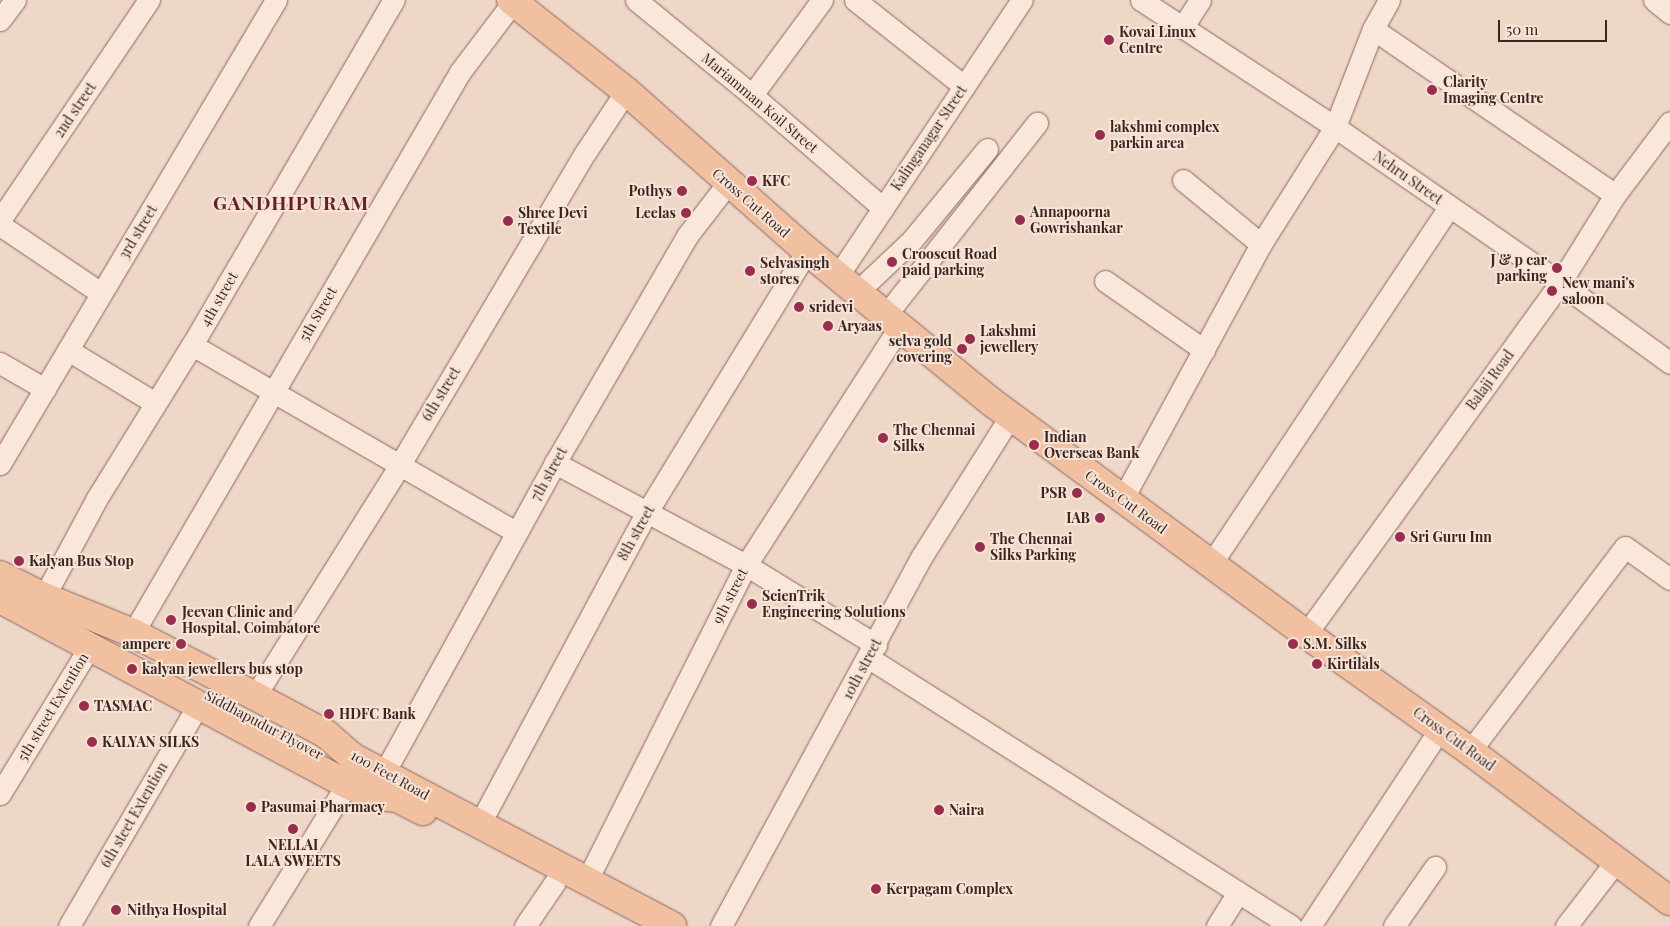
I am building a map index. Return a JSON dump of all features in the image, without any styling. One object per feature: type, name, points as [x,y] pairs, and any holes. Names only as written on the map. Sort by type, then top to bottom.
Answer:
[{"type":"main road","name":"Cross Cut Road","points":[[512,1],[626,92],[846,285],[1010,417],[1306,634],[1470,750],[1670,901]]},
{"type":"main road","name":"100 Feet Road","points":[[0,575],[132,642],[255,696],[326,734],[350,771],[370,795],[397,798],[636,926]]},
{"type":"main road","name":"Siddhapudur Flyover","points":[[0,585],[132,642],[325,744],[350,771]]},
{"type":"main road","name":"100 Feet Road","points":[[0,599],[198,705],[350,771],[384,773],[672,926]]},
{"type":"main road","name":"Siddhapudur Flyover","points":[[132,642],[156,668],[350,771]]},
{"type":"street","points":[[0,20],[15,0]]},
{"type":"street","name":"2nd street","points":[[0,220],[149,0]]},
{"type":"street","name":"3rd street","points":[[0,464],[276,0]]},
{"type":"street","name":"4th street","points":[[44,597],[97,498],[192,345],[394,0]]},
{"type":"street","name":"Mariamman Koil Street","points":[[636,0],[752,95],[883,208]]},
{"type":"street","points":[[752,95],[822,0]]},
{"type":"street","points":[[855,0],[964,86]]},
{"type":"street","name":"Kalinganagar Street","points":[[846,285],[883,208],[1022,0]]},
{"type":"street","name":"Nehru Street","points":[[1141,0],[1335,127],[1560,283],[1670,363]]},
{"type":"street","points":[[1182,28],[1200,0]]},
{"type":"street","points":[[1122,500],[1261,244],[1335,127],[1373,29],[1389,0]]},
{"type":"street","points":[[1654,0],[1670,12]]},
{"type":"street","name":"5th Street","points":[[132,642],[273,391],[460,72],[512,1]]},
{"type":"street","points":[[1373,29],[1615,195]]},
{"type":"street","name":"6th street","points":[[255,696],[399,466],[585,152],[626,92]]},
{"type":"street","name":"9th street","points":[[587,880],[746,565],[892,322],[1037,122]]},
{"type":"street","name":"Balaji Road","points":[[1306,634],[1560,283],[1615,195],[1670,122]]},
{"type":"street","points":[[846,285],[912,240],[987,149]]},
{"type":"street","points":[[1183,180],[1261,244]]},
{"type":"street","name":"7th street","points":[[384,773],[555,463],[687,236],[728,183]]},
{"type":"street","points":[[1210,564],[1449,207]]},
{"type":"street","points":[[0,225],[101,293]]},
{"type":"street","name":"8th street","points":[[480,823],[647,512],[807,252]]},
{"type":"street","points":[[1105,281],[1204,350]]},
{"type":"street","points":[[192,345],[517,533]]},
{"type":"street","points":[[68,350],[155,403]]},
{"type":"street","points":[[0,363],[45,389]]},
{"type":"street","name":"10th street","points":[[721,926],[922,556],[1010,417]]},
{"type":"street","points":[[555,463],[746,565],[872,651],[1291,926]]},
{"type":"street","points":[[1470,750],[1625,547],[1670,579]]},
{"type":"street","name":"5th street Extention","points":[[0,794],[90,646]]},
{"type":"street","name":"6th steet Extention","points":[[69,926],[198,705]]},
{"type":"street","points":[[1310,926],[1440,729]]},
{"type":"street","points":[[259,926],[350,771]]},
{"type":"street","points":[[1566,926],[1617,860]]},
{"type":"street","points":[[1394,926],[1435,867]]},
{"type":"street","points":[[525,926],[554,882]]},
{"type":"street","points":[[1217,926],[1238,892]]},
{"type":"place","name":"Kovai Linux Centre","points":[[1109,40]]},
{"type":"place","name":"Clarity Imaging Centre","points":[[1432,90]]},
{"type":"place","name":"lakshmi complex parkin area","points":[[1100,135]]},
{"type":"place","name":"KFC","points":[[752,181]]},
{"type":"place","name":"Pothys","points":[[682,191]]},
{"type":"place","name":"Leelas","points":[[686,213]]},
{"type":"place","name":"Annapoorna Gowrishankar","points":[[1020,220]]},
{"type":"place","name":"Shree Devi Textile","points":[[508,221]]},
{"type":"place","name":"Crooscut Road paid parking","points":[[892,262]]},
{"type":"place","name":"J & p car parking","points":[[1557,268]]},
{"type":"place","name":"Selvasingh stores","points":[[750,271]]},
{"type":"place","name":"New mani's saloon","points":[[1552,291]]},
{"type":"place","name":"sridevi","points":[[799,307]]},
{"type":"place","name":"Aryaas","points":[[828,326]]},
{"type":"place","name":"Lakshmi jewellery","points":[[970,339]]},
{"type":"place","name":"selva gold covering","points":[[962,349]]},
{"type":"place","name":"The Chennai Silks","points":[[883,438]]},
{"type":"place","name":"Indian Overseas Bank","points":[[1034,445]]},
{"type":"place","name":"PSR","points":[[1077,493]]},
{"type":"place","name":"IAB","points":[[1100,518]]},
{"type":"place","name":"Sri Guru Inn","points":[[1400,537]]},
{"type":"place","name":"The Chennai Silks Parking","points":[[980,547]]},
{"type":"place","name":"Kalyan Bus Stop","points":[[19,561]]},
{"type":"place","name":"ScienTrik Engineering Solutions","points":[[752,604]]},
{"type":"place","name":"Jeevan Clinic and Hospital, Coimbatore","points":[[171,620]]},
{"type":"place","name":"ampere","points":[[181,644]]},
{"type":"place","name":"S.M. Silks","points":[[1293,644]]},
{"type":"place","name":"Kirtilals","points":[[1317,664]]},
{"type":"place","name":"kalyan jewellers bus stop","points":[[132,669]]},
{"type":"place","name":"TASMAC","points":[[84,706]]},
{"type":"place","name":"HDFC Bank","points":[[329,714]]},
{"type":"place","name":"KALYAN SILKS","points":[[92,742]]},
{"type":"place","name":"Pasumai Pharmacy","points":[[251,807]]},
{"type":"place","name":"Naira","points":[[939,810]]},
{"type":"place","name":"NELLAI LALA SWEETS","points":[[293,829]]},
{"type":"place","name":"Kerpagam Complex","points":[[876,889]]},
{"type":"place","name":"Nithya Hospital","points":[[116,910]]},
{"type":"district","name":"GANDHIPURAM","points":[[291,203]]}]
